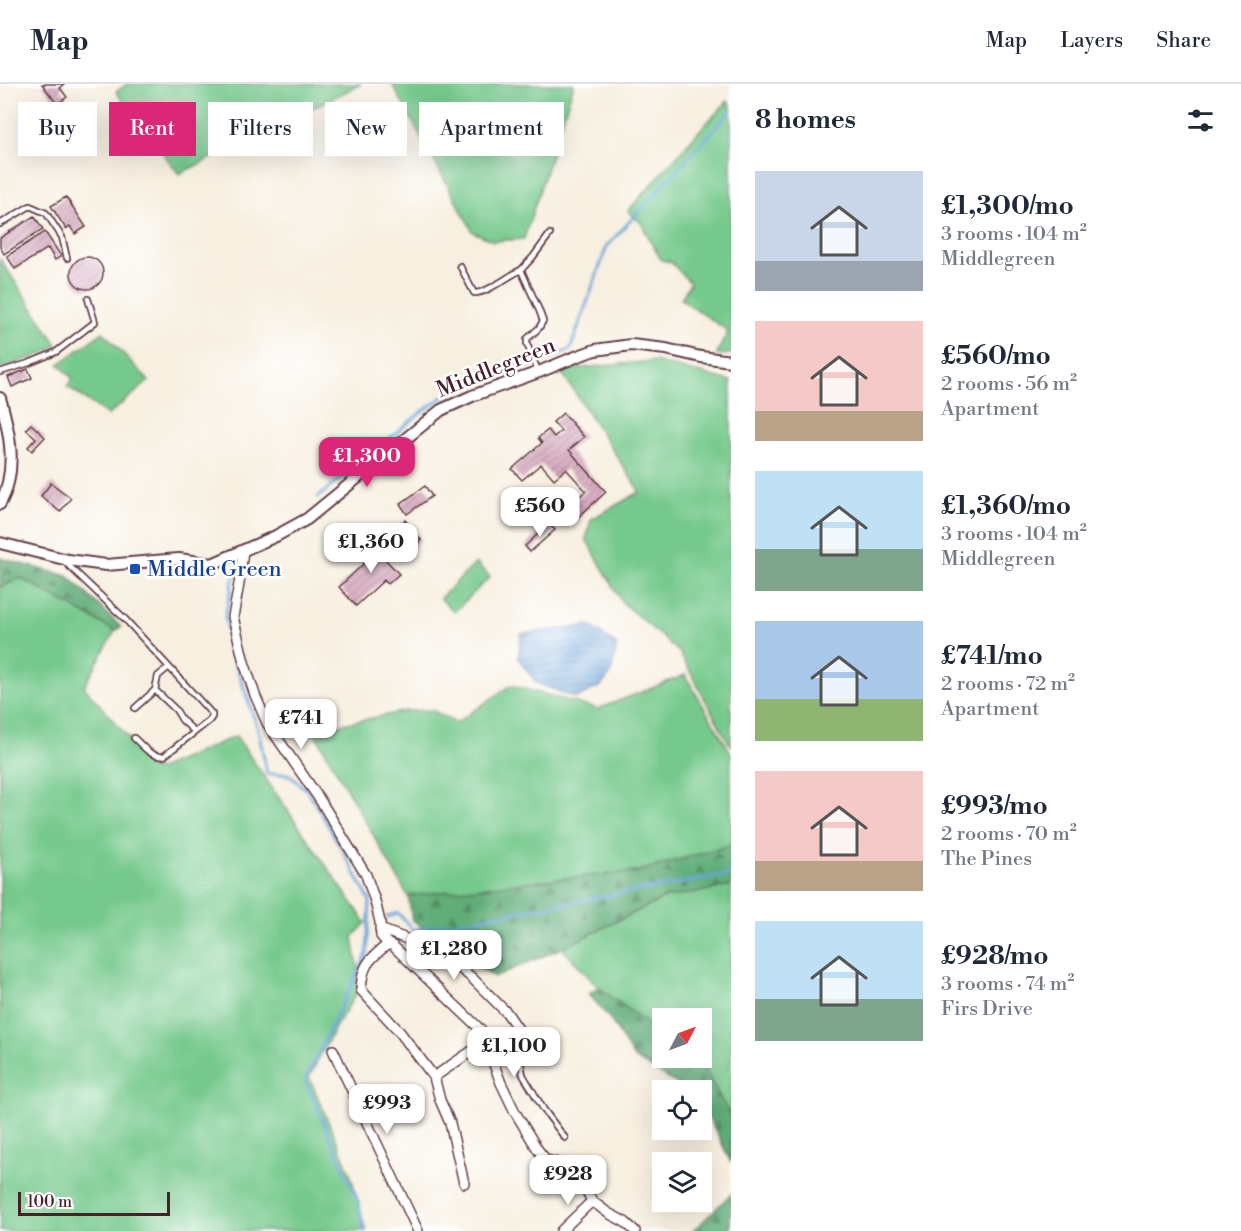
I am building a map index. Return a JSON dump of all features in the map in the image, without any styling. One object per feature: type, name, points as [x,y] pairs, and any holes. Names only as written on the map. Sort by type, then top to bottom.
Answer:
[{"type":"street","name":"Middlegreen","points":[[0,543],[62,559],[106,565],[179,560],[212,564],[276,536],[307,519],[441,410],[472,396],[595,350],[631,345],[666,349],[731,362]]},
{"type":"street","points":[[0,398],[9,428],[11,452],[10,479],[0,504]]},
{"type":"street","points":[[243,551],[232,617],[255,695],[267,723],[320,800],[366,875],[383,936],[480,1030],[515,1112],[546,1160],[562,1164],[584,1186],[592,1200],[608,1213],[625,1222],[634,1231]]},
{"type":"street","points":[[383,936],[428,947],[452,962],[471,977],[507,1013],[518,1029],[523,1043]]},
{"type":"street","points":[[383,936],[361,977],[361,990],[399,1031],[434,1077],[440,1100],[450,1123],[464,1183]]},
{"type":"street","points":[[434,1077],[485,1042]]},
{"type":"street","points":[[333,1050],[418,1231]]},
{"type":"street","points":[[561,1231],[592,1200]]},
{"type":"lane","points":[[0,224],[30,206],[46,213],[62,237],[67,258]]},
{"type":"lane","points":[[460,266],[474,293],[481,294],[521,270],[550,234]]},
{"type":"lane","points":[[521,270],[543,321],[527,339],[539,372]]},
{"type":"lane","points":[[0,372],[56,352],[94,322],[88,299]]},
{"type":"lane","points":[[62,559],[125,619],[212,714],[209,721],[164,756],[160,757],[150,753],[134,738]]},
{"type":"lane","points":[[135,708],[155,690],[159,676],[169,667]]},
{"type":"lane","points":[[155,690],[195,732]]},
{"type":"lane","points":[[523,1043],[521,1053],[523,1075],[544,1110],[565,1138]]},
{"type":"green space","points":[[127,84],[361,84],[313,108],[313,102],[208,102],[208,156],[215,156],[179,174],[165,156],[196,156],[196,102],[124,102],[116,92]]},
{"type":"green space","points":[[392,84],[574,84],[564,115],[564,102],[419,102],[419,133],[407,111],[407,102],[402,102]]},
{"type":"green space","points":[[728,101],[731,105],[731,354],[716,355],[728,331],[681,299],[690,283],[671,262],[661,260],[641,223],[628,211]]},
{"type":"green space","points":[[431,156],[551,156],[524,239],[493,241],[473,232]]},
{"type":"green space","points":[[0,259],[58,346],[0,369]]},
{"type":"green space","points":[[103,332],[149,381],[108,415],[67,386],[73,379],[59,364]]},
{"type":"green space","points":[[654,361],[731,381],[731,747],[679,652],[622,602],[586,539],[591,519],[640,492],[560,370]]},
{"type":"green space","points":[[0,558],[68,576],[121,627],[115,631],[21,578],[0,587]]},
{"type":"green space","points":[[476,563],[490,577],[454,612],[440,598]]},
{"type":"green space","points":[[21,578],[115,631],[84,687],[157,770],[236,736],[366,923],[353,937],[361,986],[336,1026],[309,1077],[350,1172],[366,1231],[0,1231],[0,587]]},
{"type":"green space","points":[[685,675],[731,753],[731,845],[639,871],[408,896],[313,730],[406,711],[432,710],[456,723],[511,685],[598,709]]},
{"type":"green space","points":[[731,845],[731,886],[664,898],[562,948],[495,977],[412,920],[408,896],[639,871]]},
{"type":"green space","points":[[731,886],[731,1117],[704,1068],[712,1068],[712,1008],[652,1008],[652,1027],[598,987],[562,948],[665,898]]},
{"type":"green space","points":[[598,987],[652,1027],[652,1068],[704,1068],[710,1080],[670,1080],[634,1058],[610,1019],[589,994]]},
{"type":"green space","points":[[712,1083],[731,1117],[731,1163],[712,1124]]},
{"type":"green space","points":[[731,1194],[730,1231],[693,1231]]},
{"type":"water","points":[[590,625],[617,645],[611,674],[601,686],[576,698],[536,683],[518,658],[521,634]]},
{"type":"building","points":[[42,84],[65,84],[60,88],[67,97],[56,102]]},
{"type":"building","points":[[66,197],[86,227],[75,234],[70,226],[66,229],[51,206]]},
{"type":"building","points":[[34,216],[43,229],[4,254],[0,247],[0,238]]},
{"type":"building","points":[[45,232],[61,256],[55,260],[48,248],[15,269],[7,256]]},
{"type":"building","points":[[87,257],[98,262],[103,273],[98,284],[87,289],[76,284],[71,273],[76,262]]},
{"type":"building","points":[[28,369],[32,378],[12,387],[8,377]]},
{"type":"building","points":[[563,413],[584,437],[569,450],[606,492],[575,520],[566,508],[586,491],[566,469],[554,479],[541,464],[522,480],[512,469],[542,443],[538,438],[548,430],[554,437],[561,431],[553,422]]},
{"type":"building","points":[[31,424],[45,437],[32,451],[28,447],[36,438],[26,429]]},
{"type":"building","points":[[51,483],[71,498],[60,512],[41,496]]},
{"type":"building","points":[[425,486],[432,496],[407,514],[400,504]]},
{"type":"building","points":[[405,520],[421,540],[413,547],[397,527]]},
{"type":"building","points":[[549,524],[555,530],[530,552],[525,546]]},
{"type":"building","points":[[389,535],[395,541],[390,546],[393,549],[384,558],[399,574],[388,584],[384,580],[356,606],[339,587],[375,553],[373,550]]},
{"type":"waterway","points":[[318,497],[423,411],[481,371],[498,372],[570,350],[607,246],[731,111]]},
{"type":"waterway","points":[[236,567],[225,616],[232,653],[258,729],[267,774],[288,774],[307,790],[370,901],[367,954],[305,1080],[359,1203],[364,1231]]},
{"type":"waterway","points":[[387,917],[398,913],[413,930],[731,874]]},
{"type":"place","name":"Middle Green","points":[[135,569]]}]
